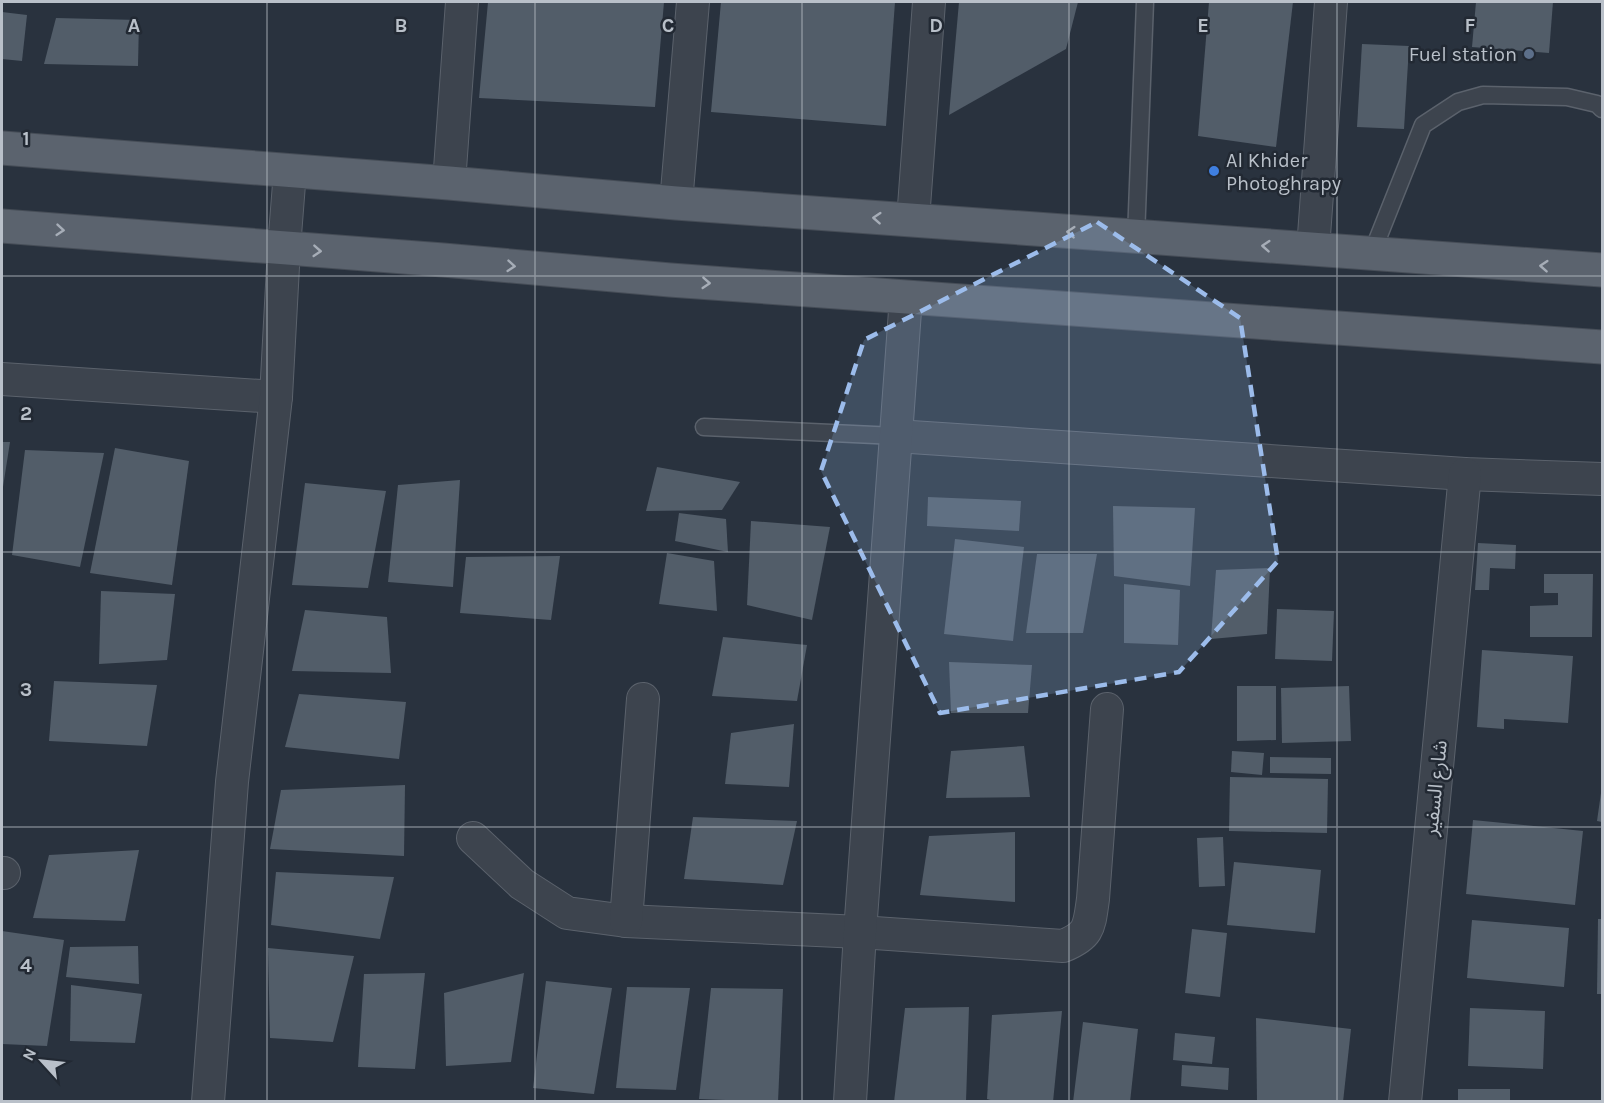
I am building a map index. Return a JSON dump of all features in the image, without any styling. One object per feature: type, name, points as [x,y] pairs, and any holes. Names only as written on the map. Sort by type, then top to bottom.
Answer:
[{"type":"main road","points":[[2,148],[676,203],[1602,270]]},
{"type":"main road","points":[[2,226],[906,297],[1602,347]]},
{"type":"street","points":[[449,183],[462,2]]},
{"type":"street","points":[[676,203],[693,2]]},
{"type":"street","points":[[913,220],[929,2]]},
{"type":"street","points":[[1313,249],[1331,2]]},
{"type":"street","points":[[208,1101],[232,782],[276,397],[290,171]]},
{"type":"street","points":[[850,1101],[906,297]]},
{"type":"street","points":[[2,379],[276,397]]},
{"type":"street","points":[[896,436],[1465,474],[1602,479]]},
{"type":"street","name":"شارع السفير","points":[[1405,1101],[1465,474]]},
{"type":"street","points":[[626,921],[643,699]]},
{"type":"street","points":[[473,838],[522,884],[567,913],[626,921],[860,932],[1063,946],[1080,939],[1089,923],[1093,899],[1107,709]]},
{"type":"lane","points":[[1136,237],[1145,2]]},
{"type":"lane","points":[[1372,253],[1423,125],[1458,102],[1483,95],[1567,97],[1597,104],[1602,109]]},
{"type":"lane","points":[[704,427],[896,436]]},
{"type":"highlighted area","points":[[1097,222],[1240,318],[1278,561],[1179,672],[940,713],[821,471],[864,340]]},
{"type":"building","points":[[488,2],[664,2],[655,107],[479,98]]},
{"type":"building","points":[[721,2],[895,2],[886,126],[711,112]]},
{"type":"building","points":[[959,2],[1078,2],[1066,49],[949,115]]},
{"type":"building","points":[[1209,2],[1293,2],[1276,147],[1198,136]]},
{"type":"building","points":[[1476,2],[1553,2],[1549,53],[1472,47]]},
{"type":"building","points":[[2,12],[27,15],[22,61],[2,59]]},
{"type":"building","points":[[56,18],[139,20],[138,66],[44,64]]},
{"type":"building","points":[[1362,44],[1409,46],[1404,129],[1357,127]]},
{"type":"building","points":[[2,442],[10,442],[3,487],[2,487]]},
{"type":"building","points":[[115,448],[189,461],[172,585],[90,573]]},
{"type":"building","points":[[25,450],[104,453],[80,567],[12,555]]},
{"type":"building","points":[[657,467],[740,482],[722,510],[646,511]]},
{"type":"building","points":[[460,480],[453,587],[388,582],[398,485]]},
{"type":"building","points":[[305,483],[386,491],[368,588],[292,585]]},
{"type":"building","points":[[928,497],[1021,501],[1019,531],[927,526]]},
{"type":"building","points":[[1113,506],[1195,508],[1190,586],[1114,576]]},
{"type":"building","points":[[679,513],[726,519],[728,552],[675,541]]},
{"type":"building","points":[[751,521],[830,527],[812,620],[747,605]]},
{"type":"building","points":[[955,539],[1024,547],[1013,641],[944,634]]},
{"type":"building","points":[[1478,543],[1516,545],[1515,569],[1490,568],[1489,590],[1475,590]]},
{"type":"building","points":[[667,553],[714,561],[717,611],[659,604]]},
{"type":"building","points":[[1037,554],[1097,554],[1083,633],[1026,633]]},
{"type":"building","points":[[560,556],[551,620],[460,613],[466,557]]},
{"type":"building","points":[[1270,568],[1267,634],[1211,639],[1216,570]]},
{"type":"building","points":[[1544,574],[1593,574],[1592,637],[1530,637],[1530,606],[1558,605],[1558,593],[1544,593]]},
{"type":"building","points":[[1124,584],[1180,590],[1178,645],[1124,643]]},
{"type":"building","points":[[101,591],[175,594],[167,660],[99,664]]},
{"type":"building","points":[[1277,609],[1334,611],[1332,661],[1275,659]]},
{"type":"building","points":[[305,610],[387,617],[391,673],[292,671]]},
{"type":"building","points":[[723,637],[807,645],[797,701],[712,696]]},
{"type":"building","points":[[1482,650],[1573,656],[1568,723],[1504,719],[1504,729],[1477,727]]},
{"type":"building","points":[[949,662],[1032,665],[1028,713],[951,713]]},
{"type":"building","points":[[54,681],[157,685],[147,746],[49,741]]},
{"type":"building","points":[[1237,686],[1276,686],[1276,740],[1237,741]]},
{"type":"building","points":[[1349,686],[1351,741],[1282,743],[1281,688]]},
{"type":"building","points":[[299,694],[406,702],[399,759],[285,747]]},
{"type":"building","points":[[794,724],[789,787],[725,784],[731,733]]},
{"type":"building","points":[[1024,746],[1030,797],[946,798],[951,751]]},
{"type":"building","points":[[1232,751],[1264,753],[1262,775],[1231,772]]},
{"type":"building","points":[[1270,757],[1331,758],[1331,774],[1270,773]]},
{"type":"building","points":[[1230,777],[1328,779],[1327,833],[1229,831]]},
{"type":"building","points":[[405,785],[404,856],[270,849],[281,790]]},
{"type":"building","points":[[1602,793],[1602,822],[1597,821]]},
{"type":"building","points":[[693,817],[797,821],[783,885],[684,879]]},
{"type":"building","points":[[1473,820],[1583,831],[1575,905],[1466,894]]},
{"type":"building","points":[[1015,832],[1015,902],[920,895],[929,836]]},
{"type":"building","points":[[1223,837],[1225,886],[1199,887],[1197,838]]},
{"type":"building","points":[[139,850],[125,921],[33,918],[49,855]]},
{"type":"building","points":[[1234,862],[1321,870],[1315,933],[1227,925]]},
{"type":"building","points":[[276,872],[394,877],[380,939],[271,925]]},
{"type":"building","points":[[1598,919],[1602,919],[1602,994],[1597,994]]},
{"type":"building","points":[[1472,920],[1569,928],[1564,987],[1467,978]]},
{"type":"building","points":[[1192,929],[1227,933],[1220,997],[1185,993]]},
{"type":"building","points":[[2,931],[64,940],[47,1046],[2,1044]]},
{"type":"building","points":[[138,946],[139,984],[66,977],[70,947]]},
{"type":"building","points":[[268,948],[354,956],[333,1042],[270,1038]]},
{"type":"building","points":[[425,973],[415,1069],[358,1067],[364,974]]},
{"type":"building","points":[[524,973],[511,1062],[446,1066],[444,993]]},
{"type":"building","points":[[546,981],[612,988],[594,1094],[533,1088]]},
{"type":"building","points":[[71,985],[142,994],[135,1043],[70,1041]]},
{"type":"building","points":[[627,987],[690,988],[676,1090],[616,1088]]},
{"type":"building","points":[[711,988],[783,989],[778,1102],[699,1099]]},
{"type":"building","points":[[969,1007],[966,1102],[894,1102],[905,1008]]},
{"type":"building","points":[[1470,1008],[1545,1011],[1543,1069],[1468,1066]]},
{"type":"building","points":[[1062,1011],[1053,1102],[997,1102],[987,1099],[992,1015]]},
{"type":"building","points":[[1256,1018],[1351,1029],[1343,1102],[1257,1102]]},
{"type":"building","points":[[1083,1022],[1138,1029],[1130,1102],[1073,1102]]},
{"type":"building","points":[[1175,1033],[1215,1037],[1212,1064],[1173,1060]]},
{"type":"building","points":[[1182,1065],[1229,1068],[1228,1090],[1181,1086]]},
{"type":"building","points":[[1458,1089],[1510,1089],[1510,1102],[1458,1102]]},
{"type":"place","name":"Fuel station","points":[[1529,54]]},
{"type":"place","name":"Al Khider Photoghrapy","points":[[1214,171]]}]
